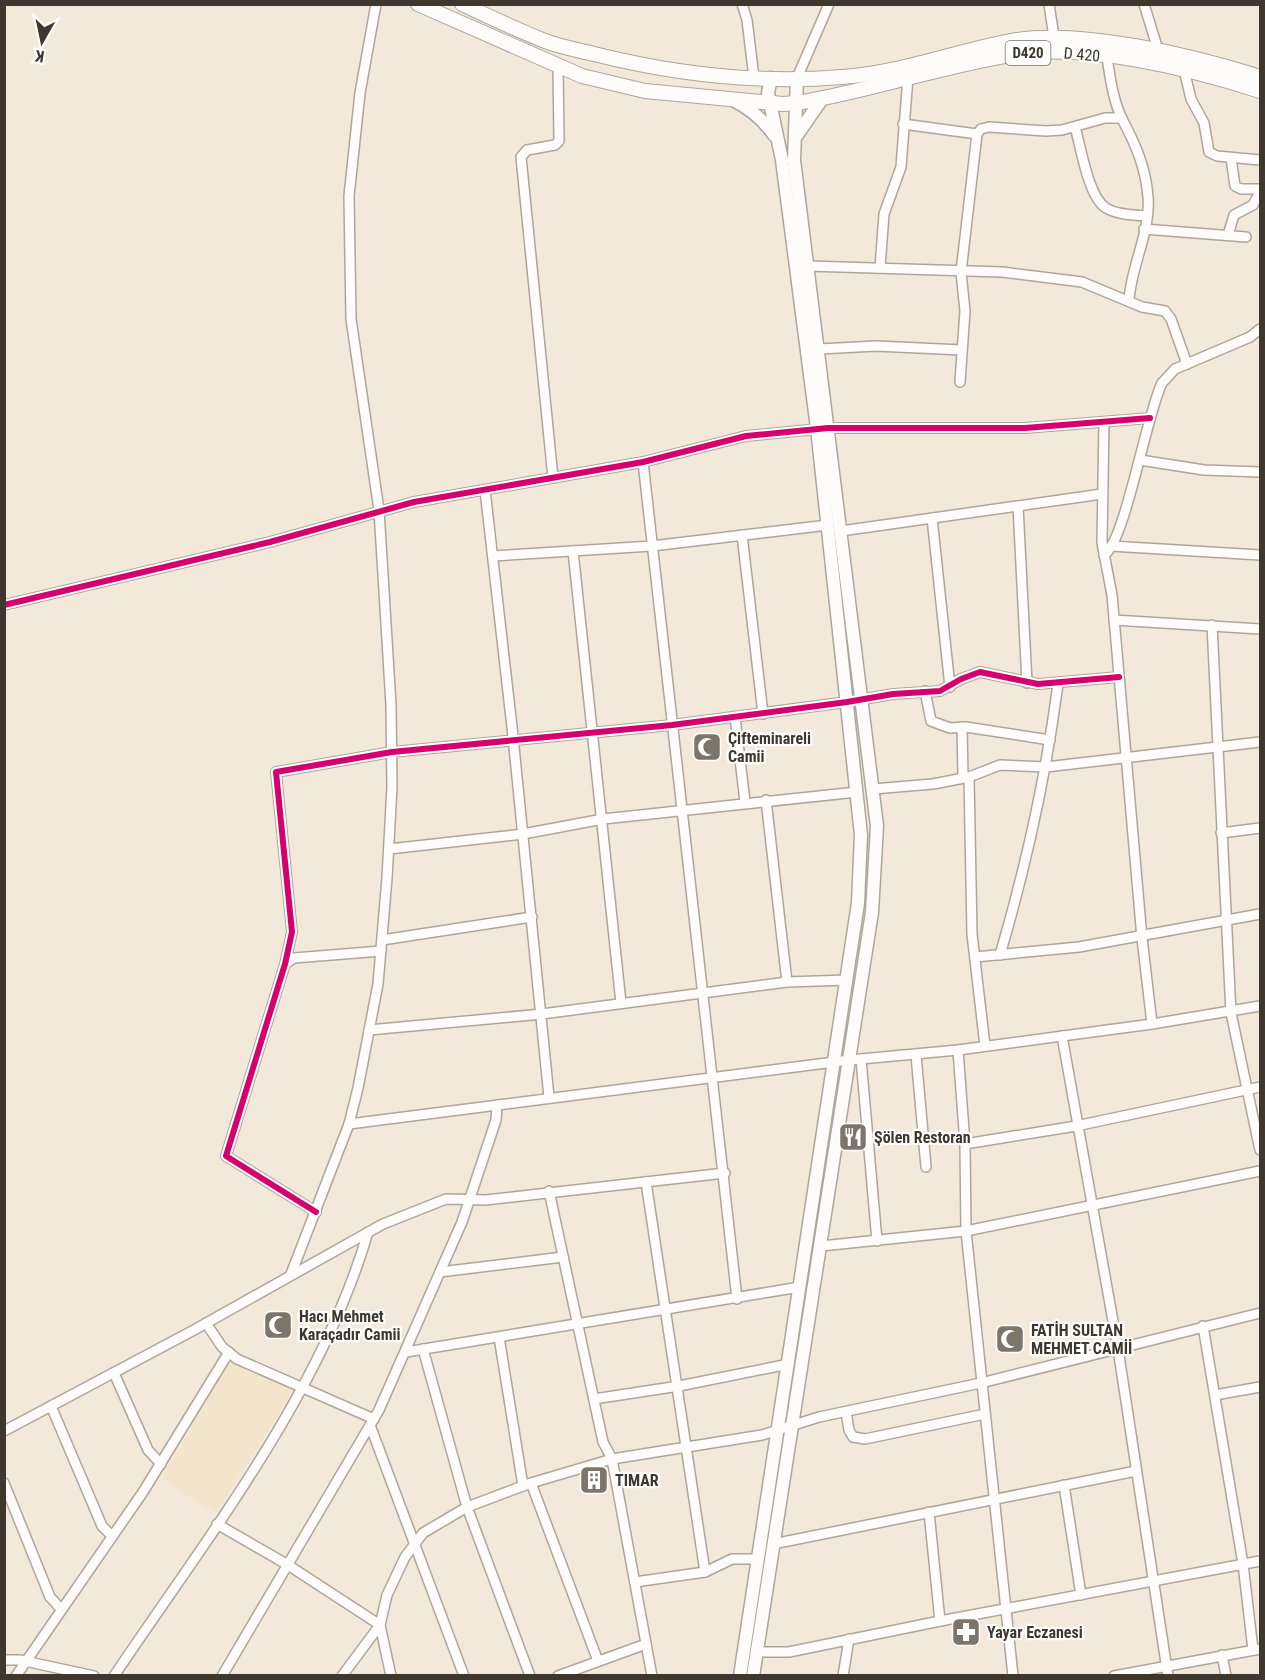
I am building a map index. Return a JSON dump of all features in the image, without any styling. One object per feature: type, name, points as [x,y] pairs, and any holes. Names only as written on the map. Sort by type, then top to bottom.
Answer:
[{"type":"highway","name":"D420","points":[[418,4],[582,76],[645,91],[797,103]]},
{"type":"highway","name":"D420","points":[[462,4],[547,42],[619,60],[711,75],[754,78],[844,77],[873,73],[1012,40],[1054,38],[1087,39],[1159,52],[1219,64],[1260,76]]},
{"type":"highway","name":"D 420","points":[[797,103],[1011,54],[1053,52],[1107,57],[1211,75],[1260,91]]},
{"type":"main road","points":[[753,1676],[820,1246],[856,1060],[872,912],[877,826],[841,531],[770,102],[768,83],[771,78]]},
{"type":"main road","points":[[740,1676],[847,980],[858,903],[861,835],[828,525],[819,348],[794,160],[796,78]]},
{"type":"main road","points":[[730,98],[750,109],[765,123],[778,141]]},
{"type":"main road","points":[[794,141],[802,125],[822,99]]},
{"type":"street","points":[[291,1274],[349,1124],[378,984],[389,849],[391,705],[379,510],[351,319],[349,196],[360,93],[376,4]]},
{"type":"street","points":[[742,4],[747,20],[754,78]]},
{"type":"street","points":[[796,78],[829,4]]},
{"type":"street","points":[[1049,4],[1054,38]]},
{"type":"street","points":[[1144,4],[1159,52]]},
{"type":"street","points":[[1107,57],[1111,86],[1122,118],[1137,147],[1147,186],[1147,216],[1130,284],[1129,300]]},
{"type":"street","points":[[553,478],[521,157],[527,150],[555,145],[559,141],[558,66]]},
{"type":"street","points":[[1184,70],[1191,99],[1204,123],[1209,152],[1217,156],[1260,160]]},
{"type":"street","points":[[880,268],[884,214],[901,167],[908,77]]},
{"type":"street","points":[[960,382],[965,311],[961,273],[977,134],[981,129],[989,127],[1046,131],[1075,127],[1105,118],[1122,118]]},
{"type":"street","points":[[903,124],[977,134]]},
{"type":"street","points":[[1075,127],[1093,192],[1099,202],[1114,212],[1147,216]]},
{"type":"street","points":[[1228,236],[1234,215],[1253,205],[1260,190],[1241,189],[1235,186],[1231,158]]},
{"type":"street","points":[[1144,229],[1246,237]]},
{"type":"street","points":[[808,266],[961,273],[1002,272],[1082,282],[1142,307],[1160,309],[1168,314],[1187,364]]},
{"type":"street","points":[[1104,555],[1111,546],[1140,460],[1162,382],[1175,369],[1250,337],[1260,329]]},
{"type":"street","points":[[819,348],[876,346],[962,350]]},
{"type":"street","points":[[4,605],[270,542],[379,510],[643,462],[747,436],[823,428],[1025,429],[1150,418]]},
{"type":"street","points":[[1104,422],[1102,494],[1104,555],[1114,620],[1142,938],[1152,1024]]},
{"type":"street","points":[[1140,460],[1203,470],[1260,472]]},
{"type":"street","points":[[643,462],[711,1078],[725,1173],[737,1299]]},
{"type":"street","points":[[485,490],[524,834],[549,1097]]},
{"type":"street","points":[[841,531],[1102,494]]},
{"type":"street","points":[[1018,506],[1027,683]]},
{"type":"street","points":[[932,518],[950,687]]},
{"type":"street","points":[[493,556],[652,546],[828,525]]},
{"type":"street","points":[[742,535],[763,714]]},
{"type":"street","points":[[1111,546],[1260,555]]},
{"type":"street","points":[[573,551],[621,1003]]},
{"type":"street","points":[[1114,620],[1260,629]]},
{"type":"street","points":[[1212,625],[1231,1012],[1260,1150]]},
{"type":"street","points":[[316,1212],[226,1156],[285,964],[292,932],[276,772],[392,752],[672,725],[861,699],[940,691],[961,679],[980,672],[1027,683],[1058,684],[1119,677]]},
{"type":"street","points":[[1000,955],[1014,909],[1046,767],[1058,684]]},
{"type":"street","points":[[925,691],[932,721],[950,728],[962,727],[1050,740]]},
{"type":"street","points":[[735,717],[745,802]]},
{"type":"street","points":[[962,727],[975,957],[985,1046]]},
{"type":"street","points":[[873,789],[933,784],[1000,765],[1046,767],[1260,742]]},
{"type":"street","points":[[389,849],[524,834],[603,819],[745,802],[857,792]]},
{"type":"street","points":[[766,800],[787,982]]},
{"type":"street","points":[[1221,833],[1260,828]]},
{"type":"street","points":[[975,957],[1142,938],[1260,914]]},
{"type":"street","points":[[382,940],[532,917]]},
{"type":"street","points":[[285,964],[294,958],[381,951]]},
{"type":"street","points":[[369,1030],[542,1014],[787,982],[847,980]]},
{"type":"street","points":[[349,1124],[497,1106],[549,1097],[958,1050],[1152,1024],[1260,1006]]},
{"type":"street","points":[[1062,1036],[1076,1126],[1118,1350],[1167,1670]]},
{"type":"street","points":[[958,1050],[965,1144],[966,1231],[1013,1676]]},
{"type":"street","points":[[916,1055],[926,1167]]},
{"type":"street","points":[[856,1060],[877,1241]]},
{"type":"street","points":[[965,1144],[1076,1126],[1260,1088]]},
{"type":"street","points":[[222,1676],[372,1422],[406,1352],[469,1200],[496,1120],[497,1106]]},
{"type":"street","points":[[820,1246],[966,1231],[1093,1207],[1260,1171]]},
{"type":"street","points":[[4,1431],[206,1323],[368,1232],[447,1199],[469,1200],[725,1173]]},
{"type":"street","points":[[646,1182],[679,1386],[705,1572]]},
{"type":"street","points":[[549,1191],[603,1442],[612,1459],[652,1676]]},
{"type":"street","points":[[114,1676],[273,1441],[303,1386],[358,1266],[368,1232]]},
{"type":"street","points":[[440,1272],[563,1257]]},
{"type":"street","points":[[406,1352],[800,1287]]},
{"type":"street","points":[[342,1676],[380,1625],[387,1595],[413,1544],[442,1520],[467,1507],[527,1484],[612,1459],[687,1448],[778,1430],[792,1424],[981,1383],[1118,1350],[1203,1326],[1260,1314]]},
{"type":"street","points":[[206,1323],[222,1347],[237,1359],[303,1386],[372,1422],[413,1544],[464,1676]]},
{"type":"street","points":[[1114,1676],[1167,1670],[1222,1655],[1257,1649],[1203,1326]]},
{"type":"street","points":[[499,1337],[527,1484],[598,1662]]},
{"type":"street","points":[[423,1349],[467,1507],[531,1676]]},
{"type":"street","points":[[16,1676],[161,1464],[229,1352]]},
{"type":"street","points":[[594,1399],[679,1386],[789,1364]]},
{"type":"street","points":[[114,1373],[148,1450],[161,1464]]},
{"type":"street","points":[[1215,1395],[1260,1387]]},
{"type":"street","points":[[51,1406],[102,1526],[112,1536]]},
{"type":"street","points":[[846,1412],[849,1430],[853,1437],[865,1438],[985,1414]]},
{"type":"street","points":[[774,1544],[995,1498],[1136,1472]]},
{"type":"street","points":[[4,1483],[50,1597],[61,1609]]},
{"type":"street","points":[[1064,1485],[1081,1595]]},
{"type":"street","points":[[928,1512],[940,1620]]},
{"type":"street","points":[[216,1524],[288,1565],[380,1625],[391,1676]]},
{"type":"street","points":[[635,1582],[705,1572],[732,1559],[758,1559]]},
{"type":"street","points":[[757,1652],[789,1652],[940,1620],[1260,1561]]},
{"type":"street","points":[[843,1676],[849,1639]]},
{"type":"street","points":[[558,1676],[646,1644]]},
{"type":"street","points":[[1222,1655],[1226,1676]]},
{"type":"street","points":[[4,1660],[25,1661],[94,1676]]},
{"type":"shaded area","points":[[229,1362],[236,1362],[292,1384],[293,1391],[216,1513],[162,1479]]},
{"type":"cycle path","points":[[4,605],[270,542],[414,502],[643,462],[746,436],[828,428],[1025,428],[1150,418]]},
{"type":"cycle path","points":[[316,1212],[226,1156],[285,964],[292,932],[276,772],[392,752],[672,725],[893,694],[940,691],[961,679],[980,672],[1038,684],[1119,677]]},
{"type":"place","name":"Çifteminareli Camii","points":[[707,747]]},
{"type":"place","name":"Şölen Restoran","points":[[853,1137]]},
{"type":"place","name":"Hacı Mehmet Karaçadır Camii","points":[[278,1325]]},
{"type":"place","name":"FATİH SULTAN MEHMET CAMİİ","points":[[1010,1339]]},
{"type":"place","name":"TIMAR","points":[[594,1480]]},
{"type":"place","name":"Yayar Eczanesi","points":[[966,1632]]}]
